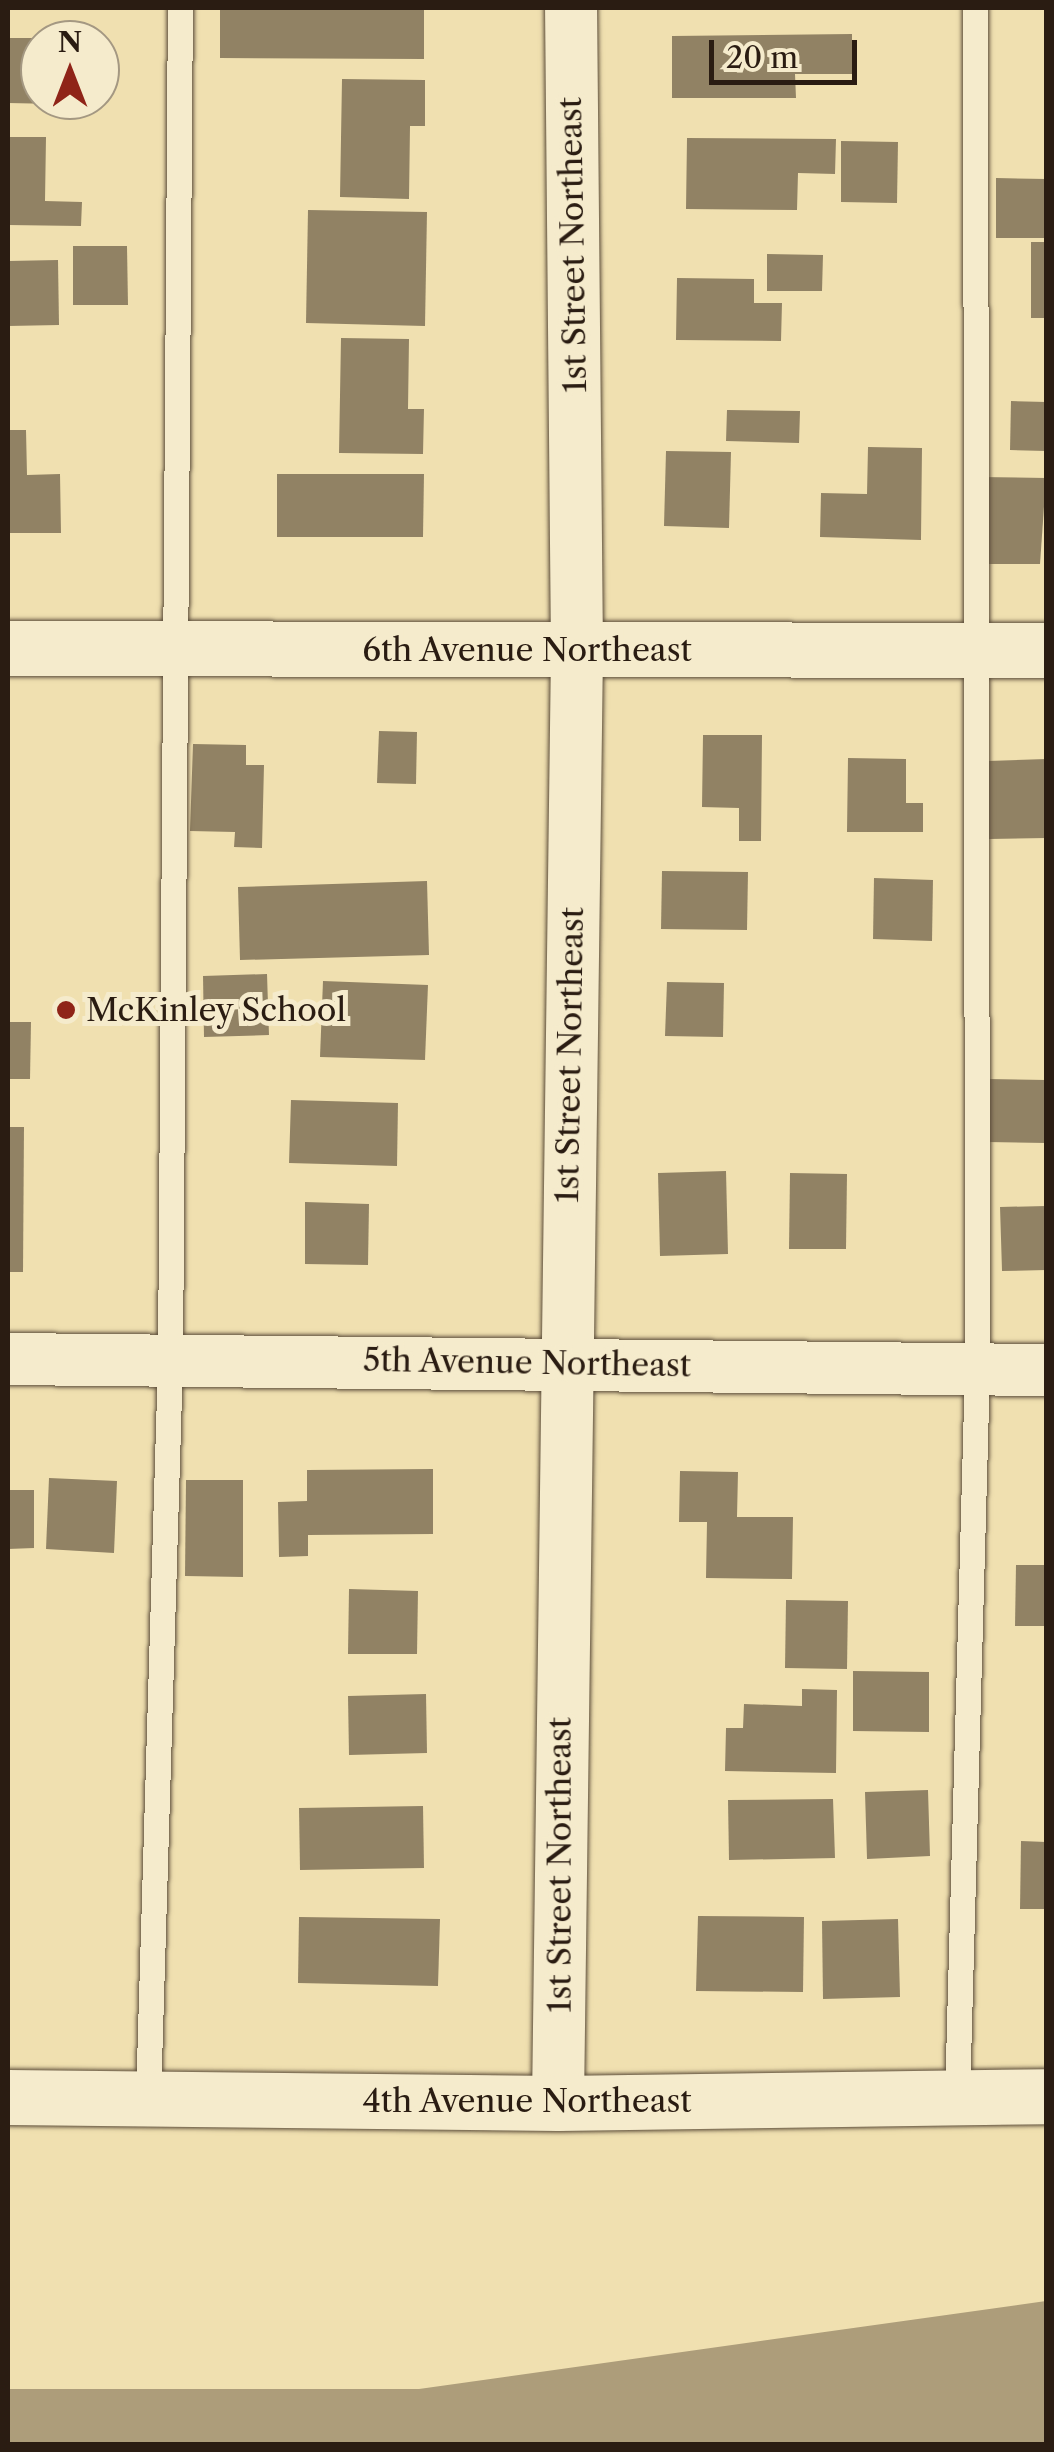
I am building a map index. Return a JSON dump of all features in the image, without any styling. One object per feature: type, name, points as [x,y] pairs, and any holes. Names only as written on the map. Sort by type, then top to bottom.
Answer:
[{"type":"street","name":"1st Street Northeast","points":[[558,2103],[564,1363],[577,652],[571,8]]},
{"type":"street","name":"6th Avenue Northeast","points":[[8,648],[1046,650]]},
{"type":"street","name":"5th Avenue Northeast","points":[[8,1360],[1046,1370]]},
{"type":"street","name":"4th Avenue Northeast","points":[[8,2096],[558,2103],[1046,2096]]},
{"type":"lane","points":[[148,2098],[170,1360],[180,8]]},
{"type":"lane","points":[[957,2098],[977,1370],[975,8]]},
{"type":"shaded area","points":[[1046,2301],[1046,2444],[8,2444],[8,2389],[419,2389]]},
{"type":"building","points":[[220,8],[424,8],[424,59],[220,58]]},
{"type":"building","points":[[852,34],[852,74],[795,74],[796,98],[672,98],[672,36]]},
{"type":"building","points":[[8,38],[20,38],[20,103],[8,103]]},
{"type":"building","points":[[342,79],[425,80],[425,126],[410,126],[409,199],[340,197]]},
{"type":"building","points":[[8,137],[46,137],[45,201],[82,202],[81,226],[8,225]]},
{"type":"building","points":[[687,138],[836,139],[835,174],[798,173],[797,210],[686,209]]},
{"type":"building","points":[[841,141],[898,142],[897,203],[841,202]]},
{"type":"building","points":[[996,178],[1046,179],[1046,238],[996,238]]},
{"type":"building","points":[[308,210],[427,212],[425,326],[306,323]]},
{"type":"building","points":[[1031,242],[1046,242],[1046,318],[1031,318]]},
{"type":"building","points":[[73,246],[127,246],[128,305],[73,305]]},
{"type":"building","points":[[767,254],[823,255],[822,291],[767,291]]},
{"type":"building","points":[[58,260],[59,325],[8,326],[8,261]]},
{"type":"building","points":[[677,278],[754,279],[754,303],[782,303],[781,341],[676,340]]},
{"type":"building","points":[[341,338],[409,339],[408,409],[424,409],[423,454],[339,453]]},
{"type":"building","points":[[1011,401],[1046,402],[1046,451],[1010,450]]},
{"type":"building","points":[[727,410],[800,411],[799,443],[726,441]]},
{"type":"building","points":[[8,430],[26,430],[27,475],[60,474],[61,533],[8,533]]},
{"type":"building","points":[[868,447],[922,448],[921,540],[820,537],[821,493],[867,494]]},
{"type":"building","points":[[666,451],[731,452],[729,528],[664,526]]},
{"type":"building","points":[[277,474],[424,474],[423,537],[277,537]]},
{"type":"building","points":[[979,477],[1046,478],[1040,564],[978,564]]},
{"type":"building","points":[[379,731],[417,732],[416,784],[377,783]]},
{"type":"building","points":[[703,735],[762,735],[761,841],[739,841],[739,808],[702,807]]},
{"type":"building","points":[[193,744],[246,745],[246,765],[264,765],[262,848],[234,847],[235,832],[190,831]]},
{"type":"building","points":[[848,758],[906,759],[906,803],[923,803],[923,832],[847,832]]},
{"type":"building","points":[[1046,759],[1046,838],[989,839],[988,761]]},
{"type":"building","points":[[662,871],[748,872],[747,930],[661,929]]},
{"type":"building","points":[[874,878],[933,880],[932,941],[873,939]]},
{"type":"building","points":[[427,881],[429,955],[240,960],[238,887]]},
{"type":"building","points":[[267,974],[269,1035],[204,1037],[203,976]]},
{"type":"building","points":[[323,981],[428,985],[425,1060],[320,1057]]},
{"type":"building","points":[[667,982],[724,983],[723,1037],[665,1036]]},
{"type":"building","points":[[8,1022],[31,1022],[30,1079],[8,1079]]},
{"type":"building","points":[[988,1079],[1046,1080],[1046,1143],[987,1142]]},
{"type":"building","points":[[291,1100],[398,1103],[397,1166],[289,1163]]},
{"type":"building","points":[[8,1127],[24,1127],[23,1272],[8,1272]]},
{"type":"building","points":[[726,1171],[728,1254],[660,1256],[658,1173]]},
{"type":"building","points":[[790,1173],[847,1174],[846,1249],[789,1249]]},
{"type":"building","points":[[305,1202],[369,1204],[368,1265],[305,1264]]},
{"type":"building","points":[[1046,1206],[1046,1270],[1002,1271],[1000,1207]]},
{"type":"building","points":[[433,1469],[433,1534],[308,1535],[308,1556],[279,1557],[278,1502],[307,1501],[307,1470]]},
{"type":"building","points":[[680,1471],[738,1472],[737,1517],[793,1517],[792,1579],[706,1578],[707,1522],[679,1522]]},
{"type":"building","points":[[49,1478],[117,1481],[114,1553],[46,1549]]},
{"type":"building","points":[[186,1480],[243,1480],[243,1577],[185,1576]]},
{"type":"building","points":[[8,1490],[34,1490],[34,1548],[8,1549]]},
{"type":"building","points":[[1016,1565],[1046,1565],[1046,1626],[1015,1626]]},
{"type":"building","points":[[349,1589],[418,1591],[417,1654],[348,1654]]},
{"type":"building","points":[[786,1600],[848,1601],[847,1669],[785,1668]]},
{"type":"building","points":[[853,1671],[929,1672],[929,1732],[853,1731]]},
{"type":"building","points":[[802,1689],[837,1690],[836,1773],[725,1771],[726,1728],[743,1728],[744,1704],[802,1706]]},
{"type":"building","points":[[426,1694],[427,1753],[349,1755],[348,1696]]},
{"type":"building","points":[[928,1790],[930,1856],[867,1859],[865,1792]]},
{"type":"building","points":[[833,1799],[835,1858],[729,1860],[728,1800]]},
{"type":"building","points":[[423,1806],[424,1868],[300,1870],[299,1808]]},
{"type":"building","points":[[1021,1841],[1046,1842],[1046,1909],[1020,1909]]},
{"type":"building","points":[[698,1916],[804,1917],[803,1992],[696,1991]]},
{"type":"building","points":[[299,1917],[440,1919],[438,1986],[298,1983]]},
{"type":"building","points":[[898,1919],[900,1997],[823,1999],[822,1921]]},
{"type":"place","name":"McKinley School","points":[[66,1010]]}]
